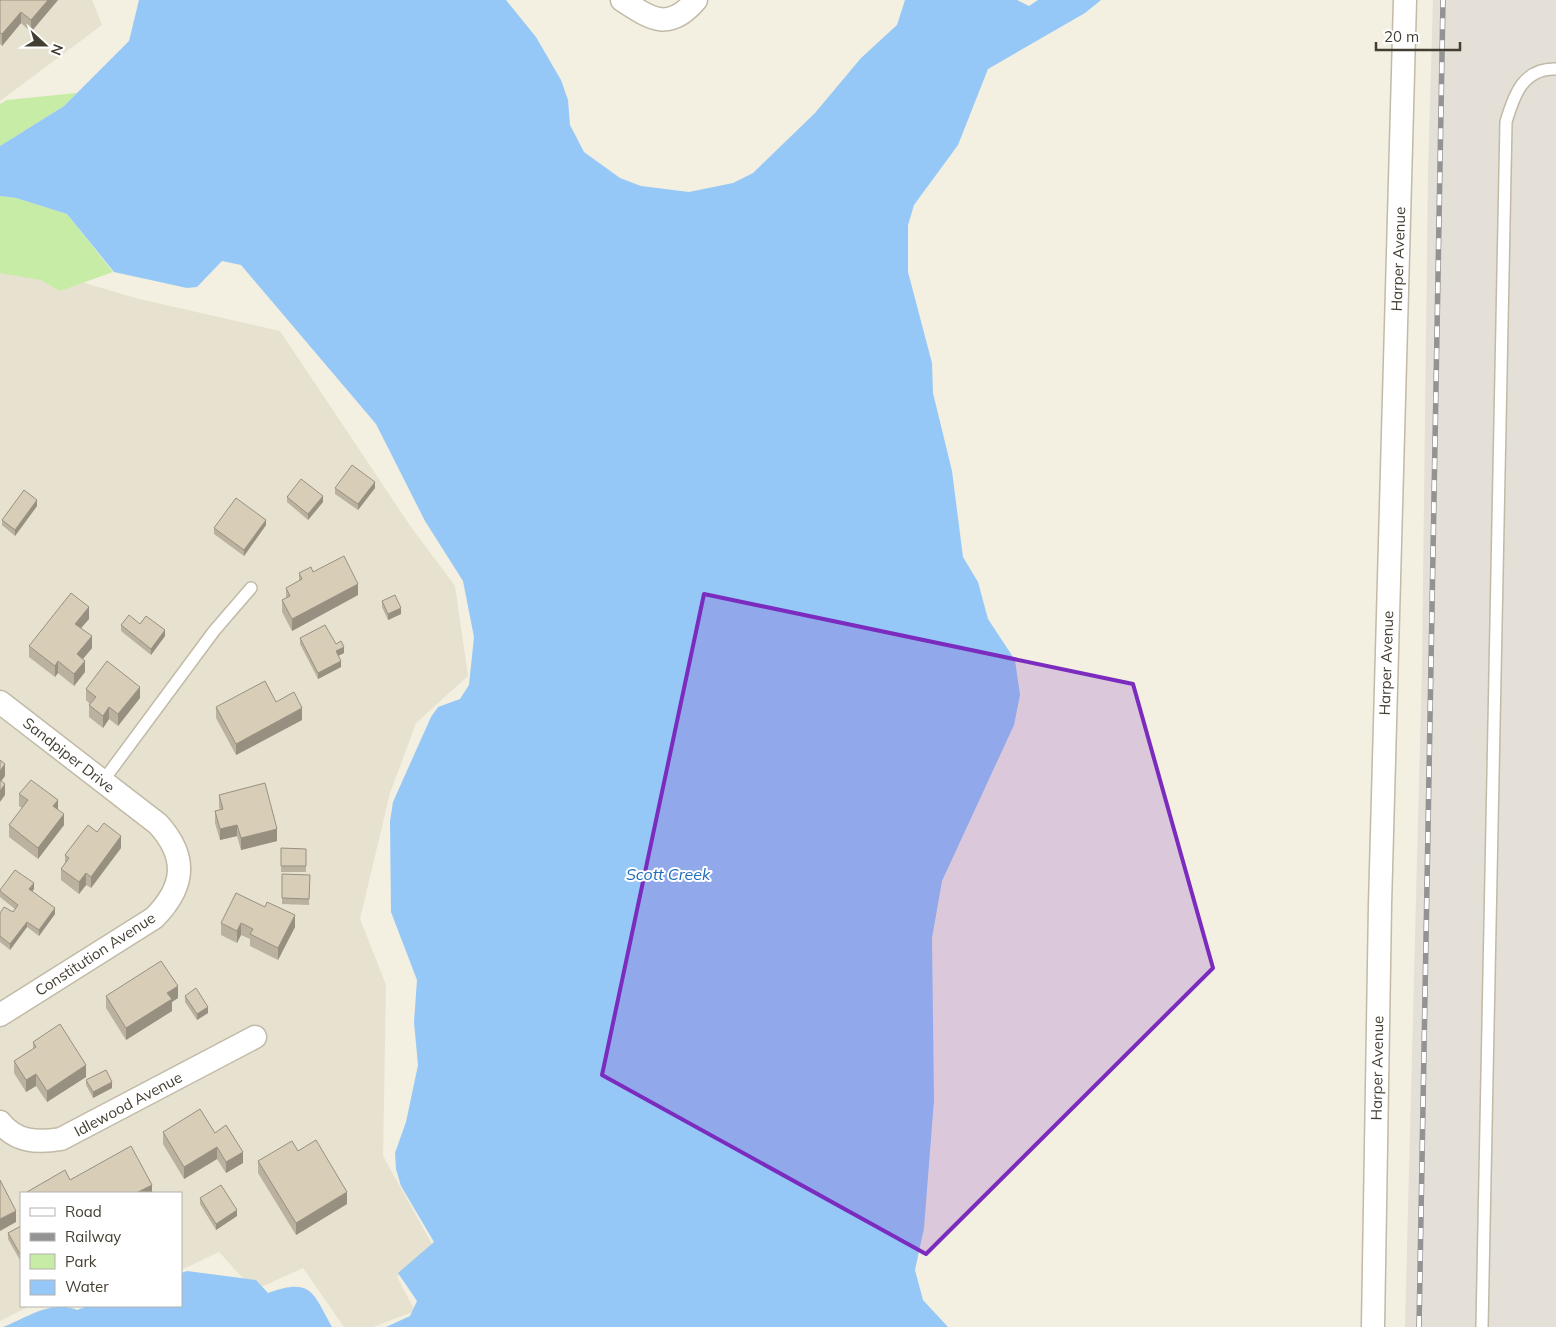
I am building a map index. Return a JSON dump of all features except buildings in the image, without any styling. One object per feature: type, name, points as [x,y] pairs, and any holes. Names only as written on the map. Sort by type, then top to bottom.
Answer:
[{"type":"street","points":[[622,0],[651,19],[665,20],[679,15],[696,0]]},
{"type":"street","name":"Harper Avenue","points":[[1373,1327],[1380,905],[1405,0]]},
{"type":"street","name":"Sandpiper Drive","points":[[0,702],[138,809]]},
{"type":"street","name":"Constitution Avenue","points":[[0,1015],[154,918],[168,904],[177,887],[178,856],[171,838],[158,824],[138,809]]},
{"type":"street","name":"Idlewood Avenue","points":[[0,1122],[6,1129],[23,1139],[42,1143],[61,1139],[255,1037]]},
{"type":"lane","points":[[1482,1327],[1506,122],[1514,94],[1529,76],[1543,69],[1556,69]]},
{"type":"lane","points":[[103,781],[214,631],[251,588]]},
{"type":"highlighted area","points":[[704,594],[1133,684],[1213,968],[926,1254],[602,1075]]},
{"type":"shaded area","points":[[0,0],[92,0],[102,25],[0,101]]},
{"type":"shaded area","points":[[1433,0],[1556,0],[1556,1327],[1405,1327],[1422,667],[1428,173]]},
{"type":"shaded area","points":[[23,265],[139,299],[280,331],[411,527],[455,586],[468,676],[416,723],[390,793],[360,919],[386,985],[383,1156],[432,1244],[397,1277],[415,1311],[373,1327],[344,1327],[303,1268],[254,1290],[219,1252],[182,1270],[182,1192],[20,1192],[20,1307],[28,1307],[0,1321],[0,270]]},
{"type":"green space","points":[[77,93],[64,106],[0,146],[0,104],[7,100]]},
{"type":"green space","points":[[0,196],[16,198],[67,214],[113,272],[60,291],[41,280],[0,273]]},
{"type":"water","name":"Scott Creek","points":[[139,0],[506,0],[536,37],[561,80],[568,100],[570,125],[584,152],[620,178],[641,186],[689,192],[733,183],[753,173],[815,113],[861,58],[897,25],[905,0],[1017,0],[1029,6],[1038,0],[1101,0],[1085,13],[988,69],[958,145],[914,205],[908,225],[908,272],[932,363],[933,393],[952,471],[963,557],[978,582],[988,619],[1015,660],[1020,695],[1014,725],[942,881],[932,938],[934,1100],[924,1228],[915,1270],[923,1300],[948,1327],[386,1327],[410,1316],[417,1301],[398,1273],[434,1242],[401,1186],[396,1169],[395,1153],[406,1122],[418,1065],[414,1022],[417,980],[391,912],[390,821],[393,802],[431,717],[438,707],[460,699],[469,685],[474,637],[463,581],[425,521],[376,424],[241,265],[222,261],[197,287],[187,288],[114,272],[67,214],[16,198],[0,196],[0,146],[64,106],[129,41]]},
{"type":"water","points":[[187,1271],[256,1280],[268,1293],[283,1288],[303,1288],[315,1297],[332,1327],[3,1327],[49,1308],[68,1307],[77,1310],[85,1307],[182,1307],[182,1273]]},
{"type":"railway","points":[[1419,1327],[1443,0]]}]
